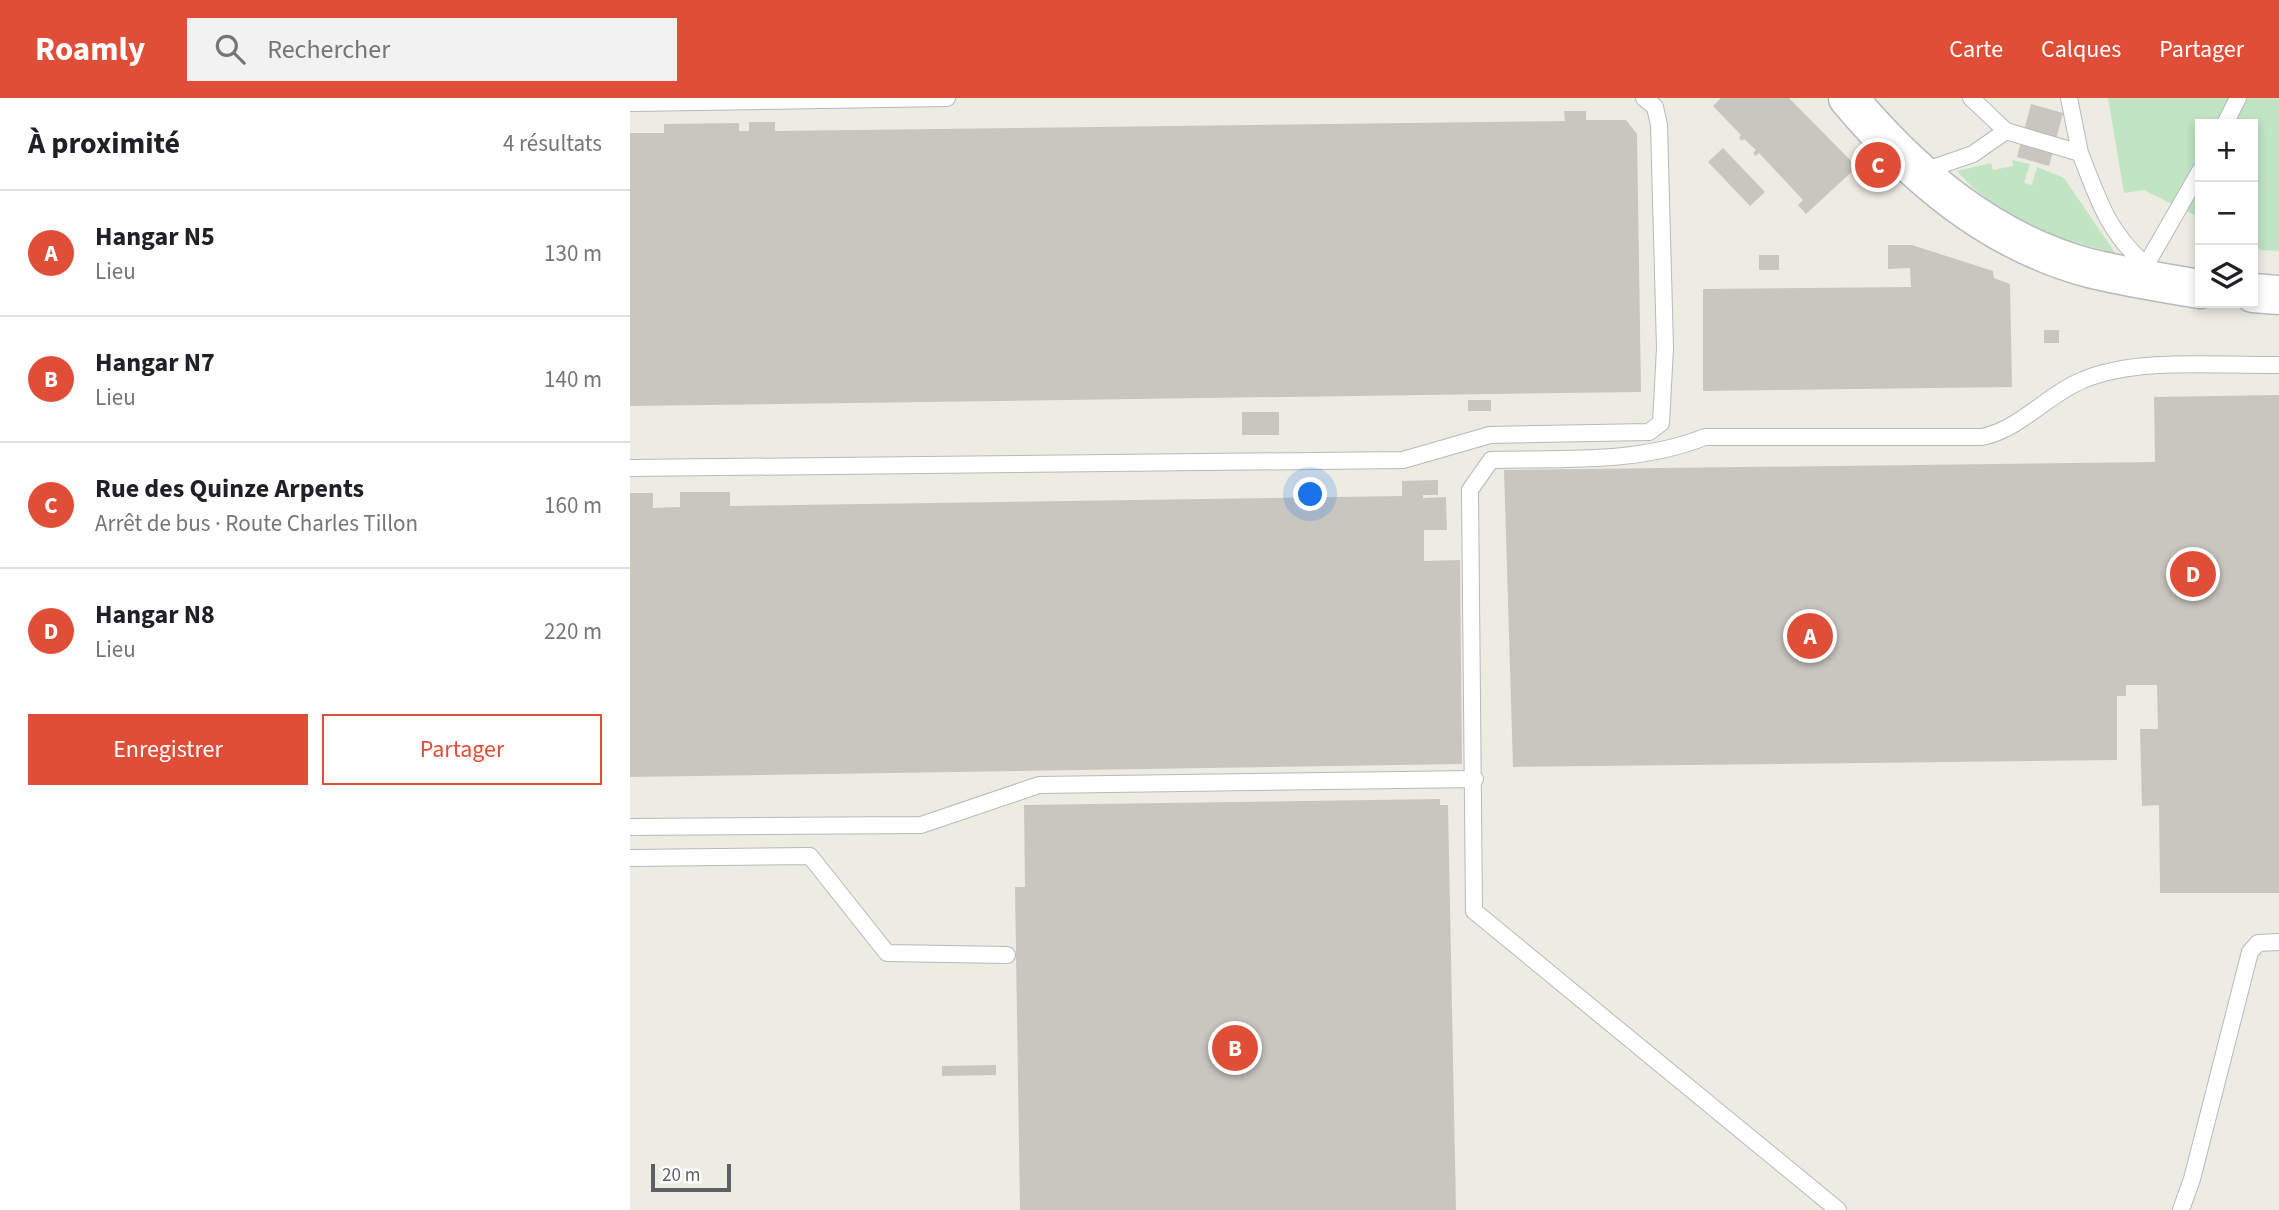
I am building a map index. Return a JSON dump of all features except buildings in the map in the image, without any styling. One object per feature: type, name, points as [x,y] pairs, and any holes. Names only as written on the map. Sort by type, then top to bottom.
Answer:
[{"type":"main road","points":[[1847,98],[1888,146],[1917,173],[1966,212],[2026,245],[2088,267],[2144,272],[2195,287]]},
{"type":"main road","points":[[2258,293],[2279,295]]},
{"type":"lane","points":[[630,103],[947,98]]},
{"type":"lane","points":[[630,468],[1403,460],[1490,435],[1649,432],[1661,423],[1665,348],[1659,125],[1655,107],[1644,98]]},
{"type":"lane","points":[[1971,98],[2006,131],[2080,153]]},
{"type":"lane","points":[[2068,98],[2080,153],[2107,222],[2144,272],[2195,180]]},
{"type":"lane","points":[[2228,119],[2238,98]]},
{"type":"lane","points":[[1917,173],[1973,154],[2006,131]]},
{"type":"lane","points":[[1838,1210],[1474,911],[1471,490],[1491,460],[1641,456],[1675,449],[1704,437],[1982,437],[2002,431],[2084,379],[2112,371],[2161,366],[2279,365]]},
{"type":"lane","points":[[630,827],[921,825],[1039,785],[1475,779]]},
{"type":"lane","points":[[630,858],[810,856],[887,953],[1007,955]]},
{"type":"lane","points":[[2181,1210],[2192,1180],[2250,952],[2258,943],[2279,942]]},
{"type":"green space","points":[[2108,98],[2279,98],[2279,251],[2258,248],[2258,119],[2195,119],[2195,216],[2144,190],[2124,193]]},
{"type":"green space","points":[[2012,160],[2030,164],[2024,183],[2032,185],[2037,167],[2064,178],[2116,254],[2050,234],[2030,225],[1992,203],[1957,171],[1991,163],[1993,170],[2013,166]]},
{"type":"place","name":"Rue des Quinze Arpents","points":[[1878,165]]},
{"type":"place","name":"Hangar N8","points":[[2193,574]]},
{"type":"place","name":"Hangar N5","points":[[1810,636]]},
{"type":"place","name":"Hangar N7","points":[[1235,1048]]}]
